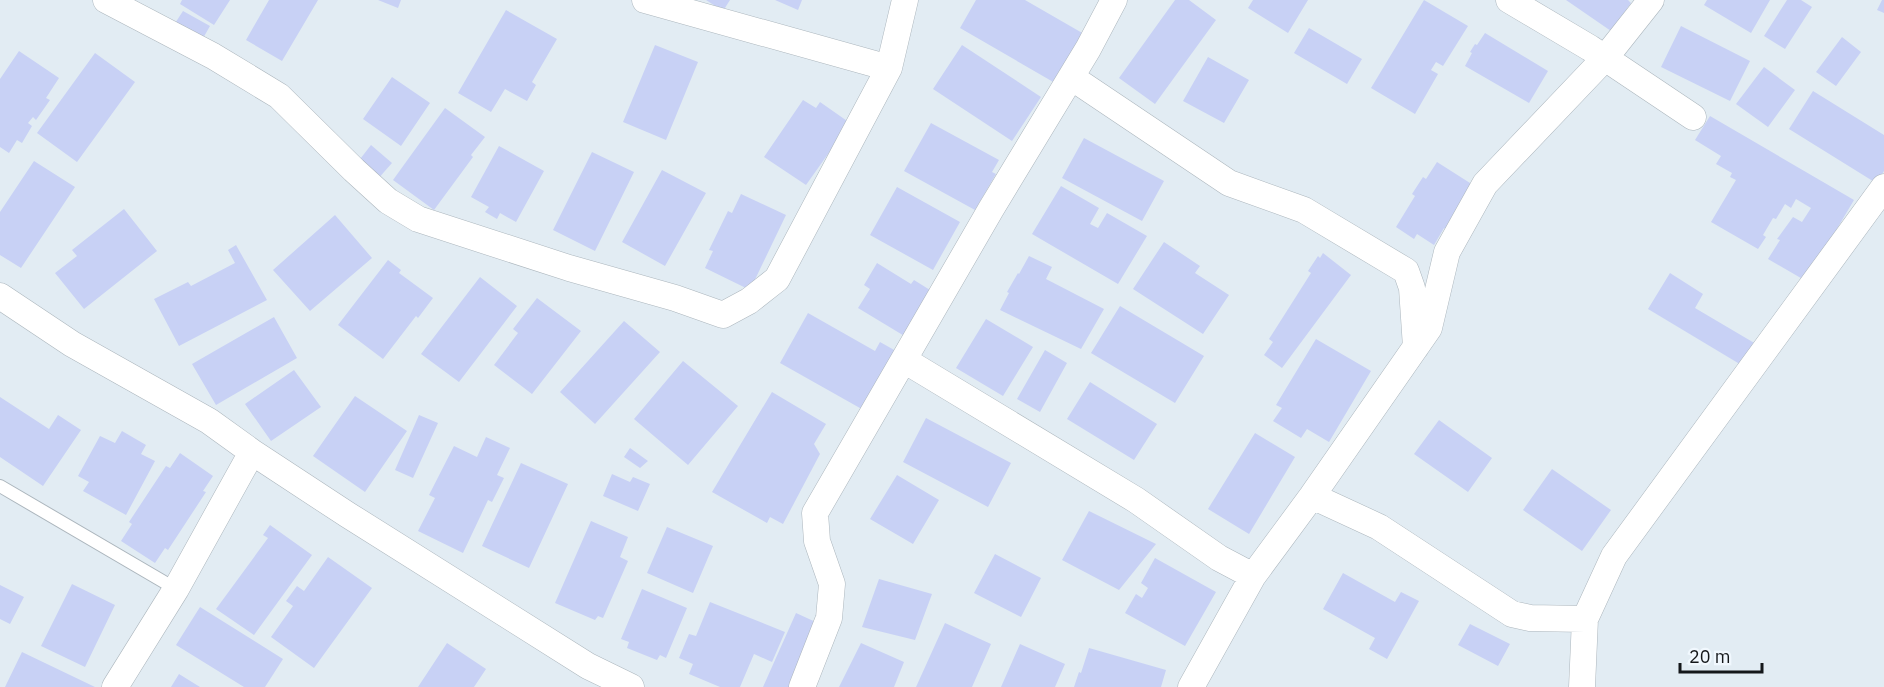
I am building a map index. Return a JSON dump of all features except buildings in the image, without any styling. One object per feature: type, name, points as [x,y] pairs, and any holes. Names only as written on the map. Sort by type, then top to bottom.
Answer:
[{"type":"street","points":[[106,0],[213,56],[279,96],[388,201],[418,219],[569,268],[675,298],[723,315],[748,301],[777,279],[889,68],[904,0]]},
{"type":"street","points":[[645,0],[889,68]]},
{"type":"street","points":[[802,687],[829,618],[832,584],[817,541],[815,513],[1114,0]]},
{"type":"street","points":[[1509,0],[1605,58],[1693,117]]},
{"type":"street","points":[[1191,687],[1253,576],[1312,496],[1429,328],[1447,252],[1485,184],[1605,58],[1651,0]]},
{"type":"street","points":[[1071,77],[1229,183],[1304,210],[1406,271],[1412,288],[1416,347]]},
{"type":"street","points":[[1582,687],[1585,619],[1614,556],[1884,187]]},
{"type":"street","points":[[0,296],[72,344],[209,421],[252,452],[588,666],[631,687]]},
{"type":"street","points":[[904,360],[1136,500],[1220,558],[1253,576]]},
{"type":"street","points":[[115,687],[176,589],[252,452]]},
{"type":"street","points":[[1312,496],[1379,527],[1512,614],[1530,618],[1585,619]]},
{"type":"lane","points":[[0,486],[176,589]]}]
